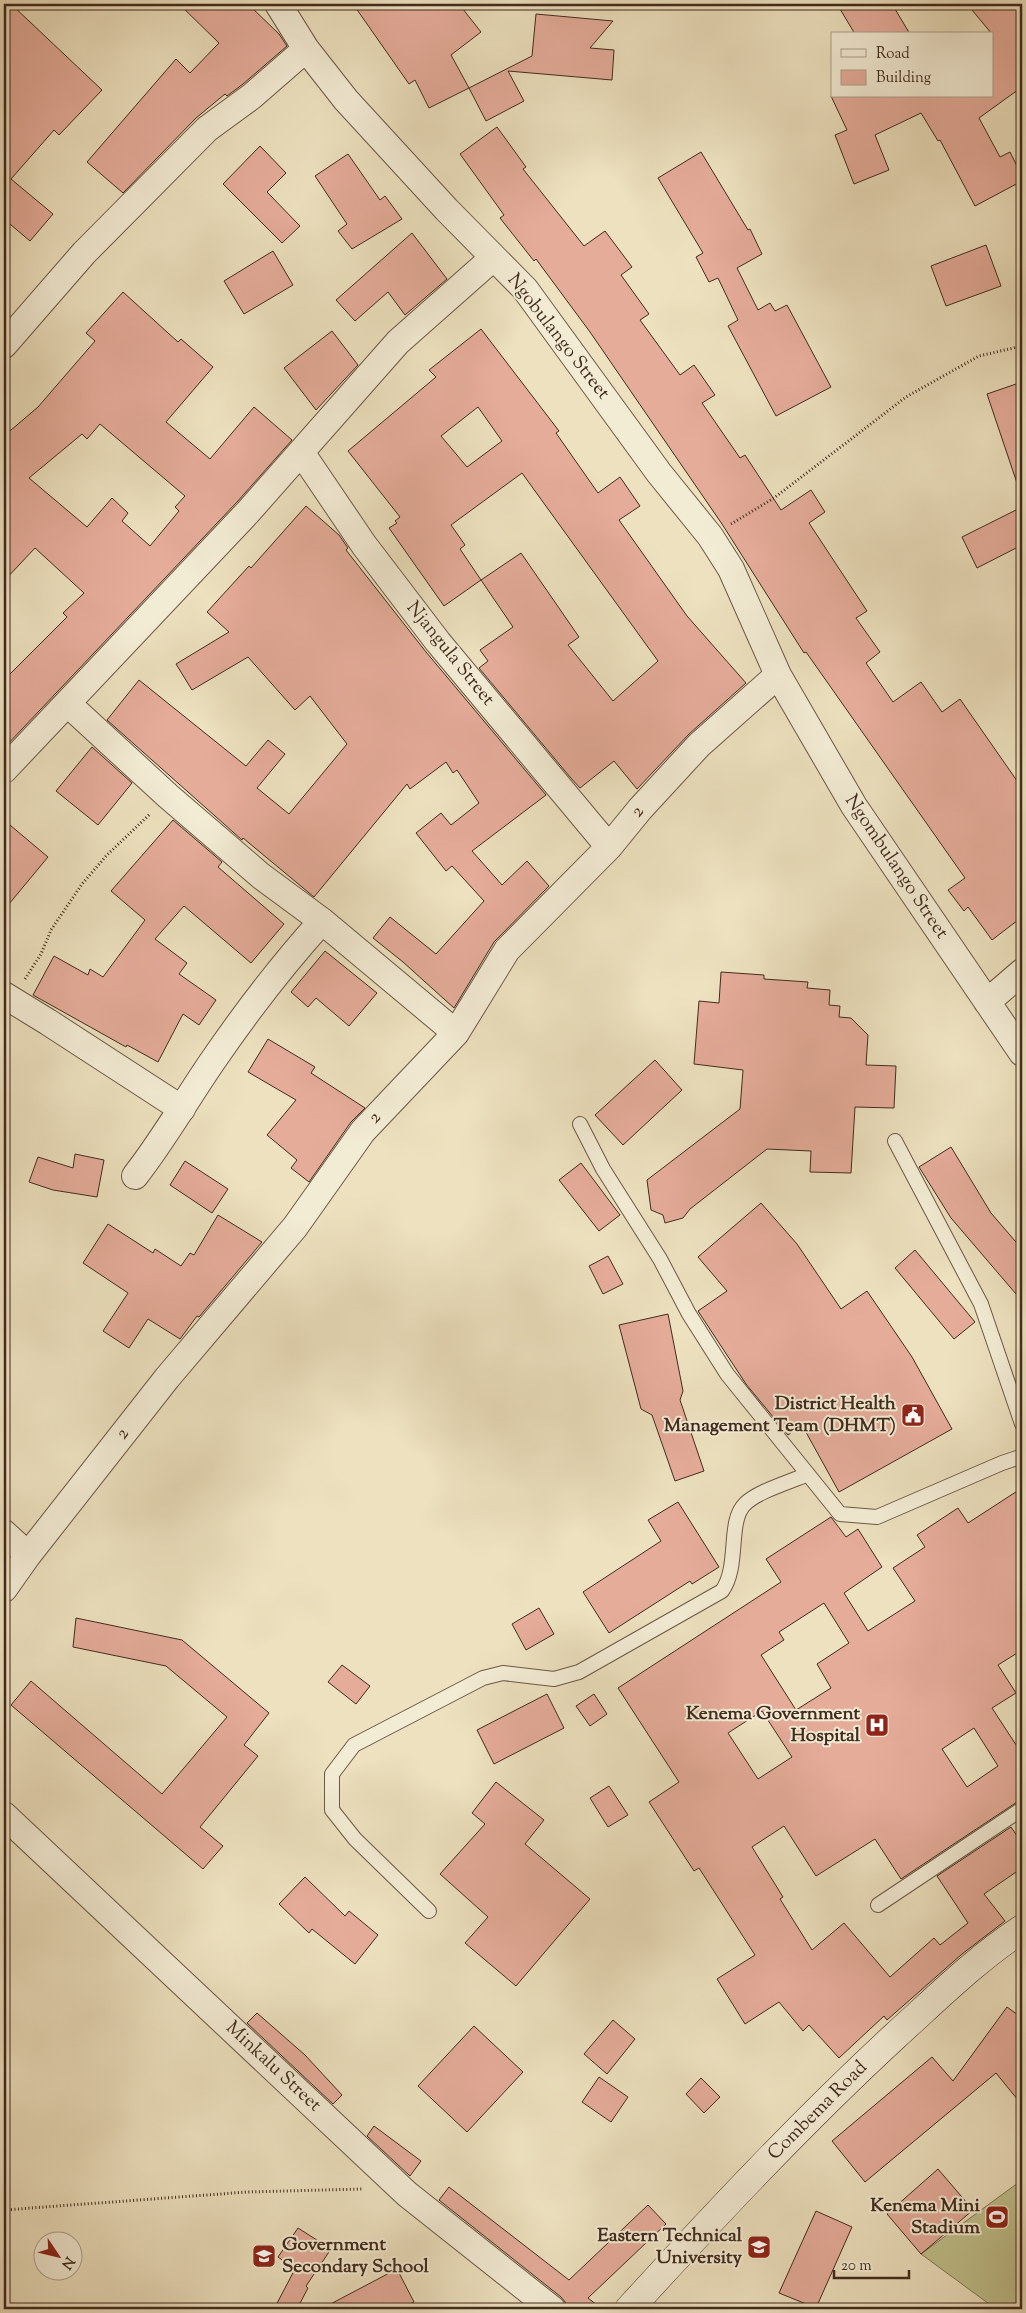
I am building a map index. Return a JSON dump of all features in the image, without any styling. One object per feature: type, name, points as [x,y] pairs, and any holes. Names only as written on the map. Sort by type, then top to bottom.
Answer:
[{"type":"street","name":"Ngobulango Street","points":[[278,4],[306,49],[346,100],[403,163],[530,295],[659,473],[710,536],[731,569],[778,675]]},
{"type":"street","points":[[4,345],[78,260],[207,128],[252,96],[306,49]]},
{"type":"street","points":[[4,770],[248,512],[398,342],[493,258]]},
{"type":"street","name":"Njangula Street","points":[[301,452],[364,544],[438,642],[608,848]]},
{"type":"street","name":"2","points":[[4,1589],[28,1555],[167,1378],[295,1227],[363,1131],[456,1033],[507,950],[608,848],[640,809],[699,745],[778,675]]},
{"type":"street","name":"Ngombulango Street","points":[[778,675],[854,806],[1022,1053]]},
{"type":"street","points":[[68,704],[168,796],[261,876],[322,921],[456,1033]]},
{"type":"street","points":[[135,1176],[160,1144],[240,1023],[301,944],[322,921]]},
{"type":"street","points":[[987,1002],[1022,972]]},
{"type":"street","points":[[8,998],[182,1109]]},
{"type":"street","points":[[4,1533],[28,1555]]},
{"type":"street","name":"Minkalu Street","points":[[4,1815],[408,2194],[552,2309]]},
{"type":"street","name":"Combema Road","points":[[630,2309],[706,2226],[841,2086],[950,1986],[1022,1929]]},
{"type":"lane","points":[[580,1124],[603,1169],[660,1260],[689,1314],[727,1374],[840,1514],[877,1518],[1002,1463],[1020,1457],[1022,1459]]},
{"type":"lane","points":[[895,1141],[981,1304],[1022,1424]]},
{"type":"lane","points":[[429,1911],[355,1839],[332,1810],[332,1774],[354,1745],[483,1678],[503,1673],[554,1679],[579,1672],[722,1592],[730,1581],[738,1513],[745,1503],[808,1474]]},
{"type":"lane","points":[[878,1905],[1022,1809]]},
{"type":"path","points":[[710,536],[774,498],[906,397],[979,356],[1022,346]]},
{"type":"path","points":[[8,998],[41,954],[50,930],[82,884],[107,854],[168,796]]},
{"type":"path","points":[[4,2210],[247,2192],[370,2188],[408,2194]]},
{"type":"green space","name":"Kenema Mini Stadium","points":[[1022,2180],[1022,2309],[996,2309],[921,2254]]},
{"type":"building","points":[[4,4],[11,4],[102,90],[59,135],[54,130],[11,179],[53,214],[30,241],[4,219]]},
{"type":"building","points":[[179,4],[248,4],[279,34],[287,46],[243,84],[227,96],[225,94],[196,118],[123,193],[87,162],[176,59],[190,73],[219,43]]},
{"type":"building","points":[[353,4],[459,4],[481,32],[451,55],[469,88],[429,108],[415,80],[409,84]]},
{"type":"building","points":[[837,4],[892,4],[909,32],[854,32]]},
{"type":"building","points":[[967,4],[1022,4],[1022,87],[979,118],[1000,157],[1010,152],[1022,176],[1022,181],[975,206],[940,140],[938,141],[921,113],[875,135],[889,170],[854,184],[835,135],[847,130],[832,98],[994,98],[994,32],[990,32]]},
{"type":"building","points":[[536,14],[613,21],[590,48],[614,50],[612,80],[508,71],[524,101],[486,121],[469,88],[532,56]]},
{"type":"building","points":[[497,127],[526,167],[523,169],[584,246],[605,231],[632,267],[621,275],[649,314],[640,320],[680,375],[694,365],[715,395],[702,403],[740,458],[745,455],[781,510],[811,490],[825,512],[809,523],[867,611],[856,618],[880,652],[866,663],[893,702],[921,682],[942,712],[960,699],[1022,788],[1022,917],[992,940],[968,907],[964,911],[948,890],[965,878],[806,652],[804,653],[722,524],[590,332],[536,259],[534,261],[500,218],[504,215],[460,154]]},
{"type":"building","points":[[260,146],[286,173],[267,192],[300,226],[282,243],[223,184]]},
{"type":"building","points":[[701,152],[748,230],[750,229],[762,254],[737,268],[758,310],[770,303],[775,311],[787,305],[831,387],[776,416],[728,326],[738,320],[718,278],[709,282],[696,257],[703,253],[658,178]]},
{"type":"building","points":[[348,154],[380,200],[385,196],[402,219],[352,249],[338,231],[347,224],[315,176]]},
{"type":"building","points":[[412,233],[447,279],[405,315],[388,292],[355,321],[336,300]]},
{"type":"building","points":[[986,245],[1001,286],[946,306],[931,266]]},
{"type":"building","points":[[273,251],[293,285],[244,314],[224,281]]},
{"type":"building","points":[[123,292],[178,342],[181,339],[213,367],[166,422],[210,459],[254,407],[292,440],[237,502],[4,748],[4,680],[67,617],[63,613],[84,593],[35,548],[4,581],[4,436],[38,407],[95,341],[86,333]],"holes":[[[100,424],[185,496],[175,507],[179,511],[150,546],[122,521],[128,513],[112,498],[87,527],[29,478],[82,434],[87,439]]]},
{"type":"building","points":[[481,329],[559,431],[556,433],[598,493],[620,477],[640,506],[619,520],[687,616],[746,683],[689,734],[637,789],[614,761],[580,788],[570,777],[479,668],[488,661],[480,650],[513,627],[481,580],[444,606],[389,528],[397,523],[395,521],[400,517],[348,451],[436,377],[429,370]],"holes":[[[478,407],[502,441],[467,467],[441,436]],[[522,473],[658,661],[613,701],[568,645],[579,637],[521,553],[481,580],[460,549],[465,545],[451,525]]]},
{"type":"building","points":[[332,331],[358,365],[316,410],[284,368]]},
{"type":"building","points":[[1022,382],[1022,489],[1019,489],[987,394]]},
{"type":"building","points":[[306,506],[339,535],[348,548],[346,550],[426,652],[546,795],[472,851],[502,885],[527,861],[549,886],[494,942],[454,1008],[373,938],[390,917],[436,954],[484,901],[452,866],[446,871],[416,833],[441,813],[451,825],[479,803],[457,770],[453,773],[446,762],[410,789],[407,784],[314,897],[243,838],[242,840],[107,720],[139,680],[246,766],[268,740],[285,754],[257,788],[289,814],[347,744],[310,696],[295,710],[248,657],[192,690],[176,664],[229,632],[207,612],[249,566],[251,568]]},
{"type":"building","points":[[1022,507],[1022,545],[977,568],[962,537]]},
{"type":"building","points":[[92,747],[132,783],[98,825],[56,791]]},
{"type":"building","points":[[4,820],[48,857],[4,910]]},
{"type":"building","points":[[173,820],[222,862],[218,867],[284,924],[251,963],[184,906],[155,939],[187,963],[179,974],[216,1000],[199,1025],[183,1014],[158,1062],[127,1045],[126,1047],[33,995],[54,956],[88,975],[90,969],[103,977],[145,920],[111,891]]},
{"type":"building","points":[[325,951],[377,993],[349,1026],[316,998],[308,1007],[291,992]]},
{"type":"building","points":[[721,972],[764,975],[764,979],[808,982],[807,988],[830,990],[829,1005],[840,1006],[839,1017],[851,1018],[868,1035],[866,1065],[896,1066],[894,1108],[855,1107],[851,1173],[810,1172],[811,1151],[767,1149],[690,1209],[683,1218],[665,1223],[663,1215],[651,1210],[647,1180],[740,1109],[743,1070],[694,1064],[699,1001],[719,1003]]},
{"type":"building","points":[[268,1039],[315,1067],[311,1073],[365,1108],[351,1122],[309,1182],[291,1168],[297,1160],[267,1135],[296,1100],[248,1072]]},
{"type":"building","points":[[655,1060],[682,1090],[623,1145],[595,1115]]},
{"type":"building","points":[[951,1147],[991,1213],[1022,1249],[1022,1301],[951,1218],[919,1167]]},
{"type":"building","points":[[75,1154],[104,1160],[97,1197],[53,1190],[29,1182],[38,1157],[73,1168]]},
{"type":"building","points":[[185,1161],[228,1189],[212,1213],[170,1185]]},
{"type":"building","points":[[581,1163],[620,1215],[599,1231],[559,1180]]},
{"type":"building","points":[[761,1203],[797,1244],[841,1309],[867,1291],[912,1357],[952,1429],[839,1492],[802,1425],[788,1435],[746,1384],[698,1311],[727,1291],[698,1257]]},
{"type":"building","points":[[218,1215],[262,1242],[199,1317],[197,1316],[180,1339],[148,1319],[129,1348],[103,1331],[128,1293],[83,1263],[108,1224],[153,1253],[155,1249],[181,1266],[190,1253],[194,1255]]},
{"type":"building","points":[[915,1250],[975,1322],[954,1339],[895,1268]]},
{"type":"building","points":[[608,1256],[623,1284],[603,1294],[589,1266]]},
{"type":"building","points":[[668,1314],[683,1391],[680,1400],[704,1471],[675,1481],[652,1415],[641,1409],[619,1325]]},
{"type":"building","name":"Kenema Government Hospital","points":[[1022,1488],[1022,1650],[998,1665],[1016,1693],[992,1708],[1022,1754],[1022,1800],[901,1879],[875,1839],[816,1876],[784,1826],[752,1847],[783,1897],[780,1899],[812,1950],[844,1923],[890,1977],[934,1938],[940,1945],[968,1923],[937,1876],[1011,1827],[1022,1843],[1022,1868],[984,1894],[1005,1921],[962,1954],[887,2020],[884,2016],[839,2058],[809,2025],[803,2031],[779,2002],[745,2024],[717,1979],[755,1955],[699,1868],[694,1871],[649,1802],[679,1782],[618,1688],[781,1582],[766,1559],[831,1517],[846,1537],[858,1529],[882,1567],[844,1593],[868,1631],[915,1601],[893,1568],[925,1547],[917,1535],[958,1508],[968,1523]],"holes":[[[824,1603],[849,1643],[817,1664],[831,1688],[796,1710],[761,1655],[784,1640],[779,1632]],[[762,1711],[792,1757],[758,1779],[728,1733]],[[974,1728],[998,1766],[967,1787],[942,1749]]]},
{"type":"building","points":[[678,1502],[719,1567],[692,1584],[690,1581],[609,1633],[583,1592],[661,1541],[648,1520]]},
{"type":"building","points":[[539,1608],[554,1634],[526,1650],[512,1624]]},
{"type":"building","points":[[76,1618],[182,1640],[269,1713],[244,1745],[258,1756],[200,1827],[223,1846],[203,1869],[11,1705],[31,1681],[162,1794],[227,1717],[166,1666],[73,1647]]},
{"type":"building","points":[[342,1665],[370,1686],[356,1704],[328,1682]]},
{"type":"building","points":[[547,1694],[564,1728],[494,1764],[477,1730]]},
{"type":"building","points":[[594,1694],[607,1714],[590,1726],[576,1706]]},
{"type":"building","points":[[496,1782],[544,1820],[525,1844],[590,1899],[516,1986],[465,1943],[488,1917],[440,1874],[485,1824],[472,1813]]},
{"type":"building","points":[[609,1786],[628,1815],[608,1827],[590,1798]]},
{"type":"building","points":[[305,1877],[345,1916],[349,1911],[378,1935],[355,1964],[312,1929],[309,1933],[279,1904]]},
{"type":"building","points":[[1007,2007],[1022,2018],[1022,2105],[996,2073],[865,2182],[832,2141],[932,2057],[953,2081]]},
{"type":"building","points":[[257,2013],[305,2055],[342,2095],[333,2104],[247,2023]]},
{"type":"building","points":[[613,2020],[635,2039],[607,2074],[584,2054]]},
{"type":"building","points":[[474,2026],[523,2072],[467,2132],[418,2086]]},
{"type":"building","points":[[599,2077],[628,2097],[611,2122],[582,2102]]},
{"type":"building","points":[[701,2078],[720,2097],[704,2113],[686,2094]]},
{"type":"building","points":[[374,2126],[421,2161],[410,2176],[367,2136]]},
{"type":"building","points":[[938,2169],[973,2210],[921,2254],[887,2214]]},
{"type":"building","points":[[449,2187],[569,2280],[648,2205],[666,2224],[588,2298],[602,2309],[567,2309],[566,2303],[561,2297],[439,2200]]},
{"type":"building","points":[[816,2211],[852,2227],[816,2308],[779,2293]]},
{"type":"building","points":[[298,2228],[331,2249],[306,2286],[308,2288],[297,2309],[274,2309],[295,2269],[278,2257]]},
{"type":"building","points":[[397,2269],[414,2302],[399,2309],[321,2309]]},
{"type":"place","name":"District Health Management Team (DHMT)","points":[[913,1415]]},
{"type":"place","name":"Kenema Government Hospital","points":[[877,1725]]},
{"type":"place","name":"Kenema Mini Stadium","points":[[997,2217]]},
{"type":"place","name":"Eastern Technical University","points":[[759,2247]]},
{"type":"place","name":"Government Secondary School","points":[[264,2256]]}]
